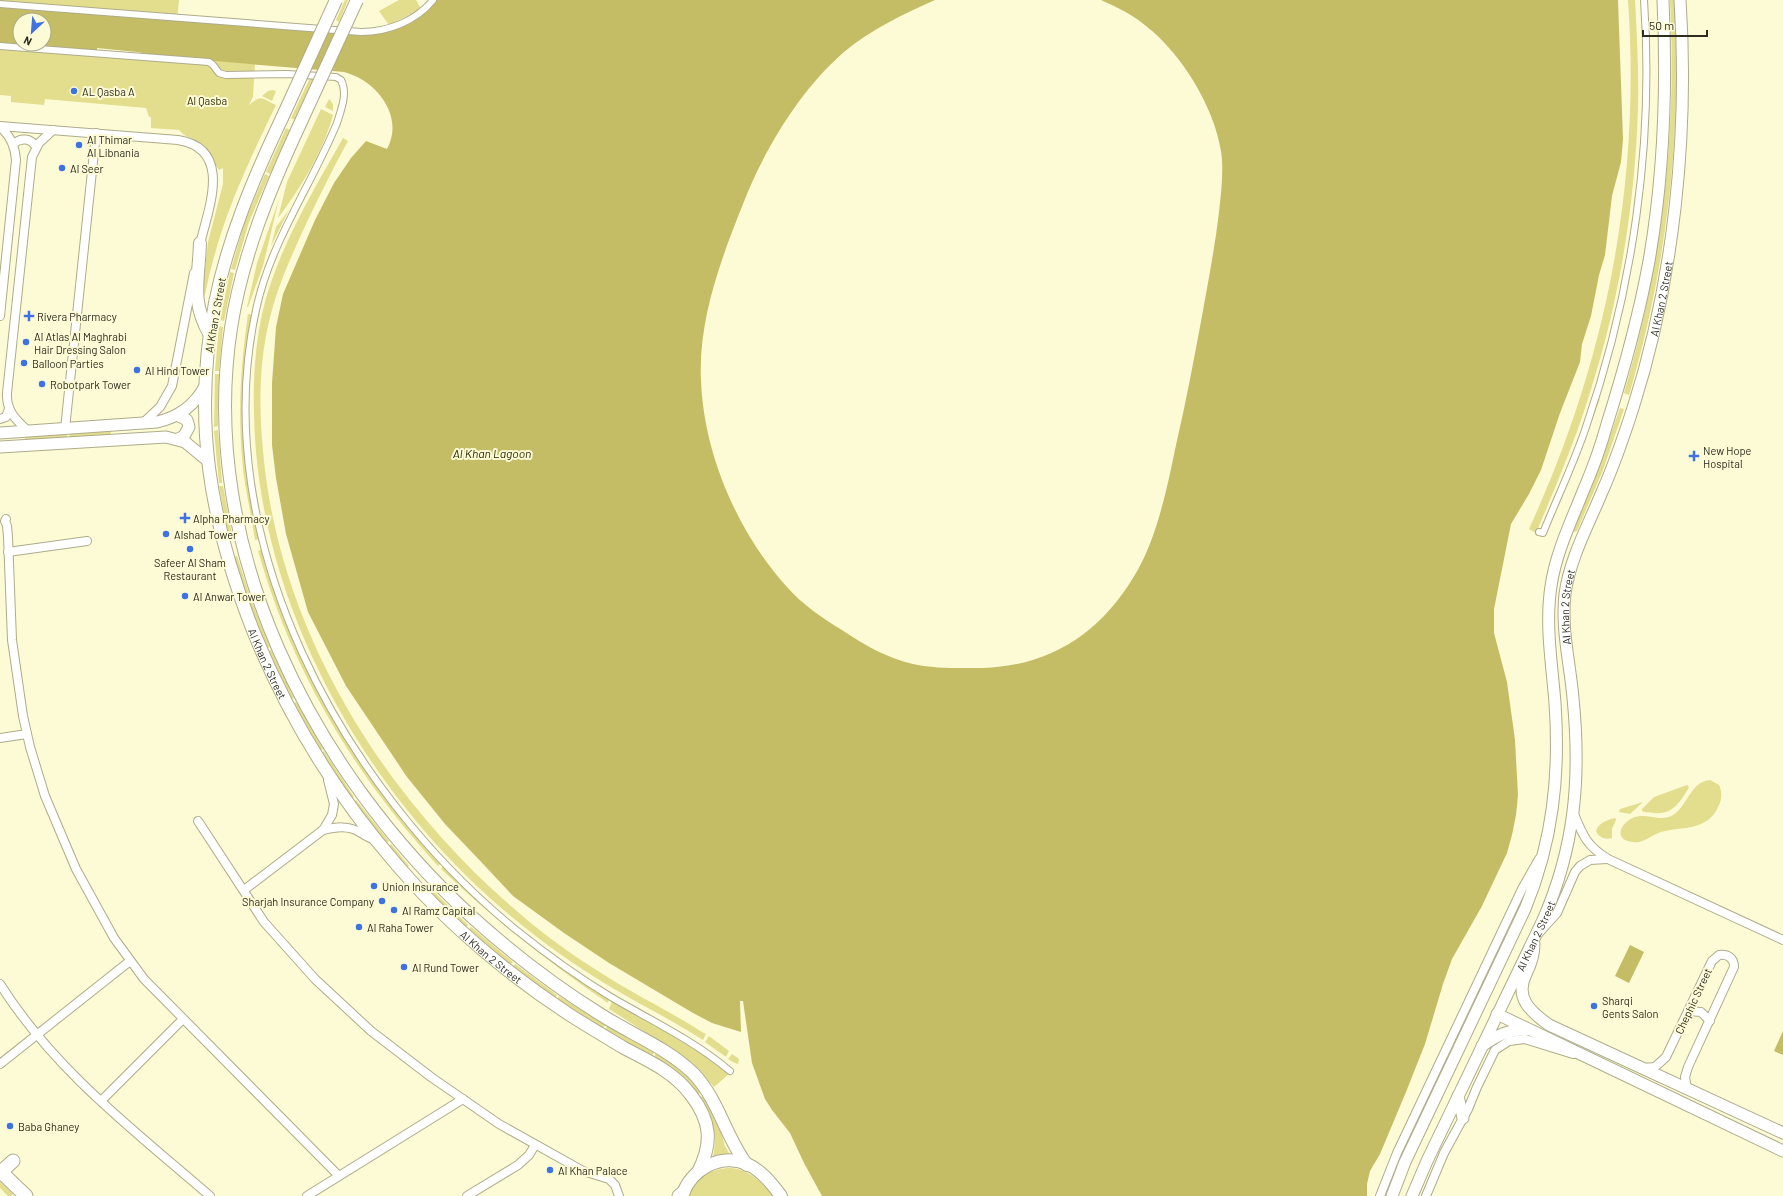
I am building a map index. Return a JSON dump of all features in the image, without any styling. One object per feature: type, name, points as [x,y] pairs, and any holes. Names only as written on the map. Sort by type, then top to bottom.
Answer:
[{"type":"main road","name":"Al Khan 2 Street","points":[[336,0],[262,162],[234,232],[220,280],[210,335],[205,386],[208,460],[218,523],[238,593],[281,694],[327,773],[376,840],[405,875],[444,915],[498,962],[559,1008],[597,1032],[664,1070],[685,1088],[702,1112],[708,1128],[707,1151],[698,1172]]},
{"type":"main road","name":"Al Khan 2 Street","points":[[357,0],[272,186],[243,272],[230,332],[226,383],[226,432],[234,504],[251,572],[273,636],[305,703],[339,761],[373,810],[411,856],[471,916],[536,970],[607,1018],[665,1052],[691,1071],[714,1100],[734,1145],[747,1165]]},
{"type":"main road","points":[[200,242],[197,297],[200,313],[210,335]]},
{"type":"main road","points":[[13,1161],[0,1171],[26,1196]]},
{"type":"main road","points":[[681,1195],[691,1179],[708,1165],[730,1161],[747,1165],[768,1180],[781,1196]]},
{"type":"street","points":[[0,4],[361,32],[382,30],[403,23],[417,14],[433,0]]},
{"type":"street","points":[[1539,532],[1542,533],[1588,422],[1614,334],[1627,271],[1639,196],[1645,121],[1646,76],[1644,0]]},
{"type":"street","name":"Al Khan 2 Street","points":[[1392,1196],[1411,1150],[1525,908],[1545,851],[1553,811],[1556,772],[1556,726],[1548,616],[1551,589],[1556,562],[1564,535],[1584,489],[1607,426],[1634,327],[1649,260],[1658,193],[1663,125],[1665,61],[1663,0]]},
{"type":"street","name":"Al Khan 2 Street","points":[[1412,1196],[1427,1161],[1534,938],[1557,886],[1567,851],[1574,814],[1577,782],[1577,750],[1572,686],[1566,649],[1564,621],[1565,593],[1571,566],[1612,468],[1633,409],[1650,347],[1665,275],[1676,195],[1681,131],[1682,67],[1680,0]]},
{"type":"street","points":[[0,46],[202,61],[211,63],[219,73],[230,76],[287,74],[336,77],[341,80],[344,89],[343,100],[337,123],[273,253],[258,299],[250,348],[246,418],[251,482],[264,545],[274,580],[287,616],[319,686],[350,739],[393,802],[444,863],[499,915],[561,964],[611,997],[695,1044],[730,1070]]},
{"type":"street","points":[[0,126],[184,141],[195,146],[205,154],[211,164],[214,182],[200,242],[172,386],[160,407],[142,423]]},
{"type":"street","points":[[0,126],[13,144],[16,160],[0,316]]},
{"type":"street","points":[[0,419],[6,417],[8,409],[7,393],[32,157],[36,147],[45,135],[53,130]]},
{"type":"street","points":[[65,429],[96,133]]},
{"type":"street","points":[[13,144],[18,140],[25,139],[32,142],[36,147]]},
{"type":"street","points":[[0,433],[142,423],[164,420],[178,415],[194,402],[205,386]]},
{"type":"street","points":[[8,409],[15,419],[28,431]]},
{"type":"street","points":[[178,415],[184,418],[189,427],[184,436],[178,439]]},
{"type":"street","points":[[0,447],[160,437],[178,439],[192,447],[208,460]]},
{"type":"street","points":[[6,519],[12,640],[17,681],[27,734],[45,796],[59,833],[88,891],[114,938],[144,979],[339,1176]]},
{"type":"street","points":[[1564,535],[1580,542]]},
{"type":"street","points":[[8,552],[87,541]]},
{"type":"street","points":[[1556,562],[1571,566]]},
{"type":"street","points":[[0,738],[27,734]]},
{"type":"street","points":[[244,890],[323,830],[332,815],[334,804],[327,773]]},
{"type":"street","points":[[1574,814],[1586,841],[1595,850],[1608,859],[1783,940]]},
{"type":"street","points":[[198,821],[264,922],[315,979],[342,1005],[400,1055],[482,1113],[535,1145],[583,1170],[609,1179],[615,1185],[619,1196]]},
{"type":"street","points":[[323,830],[348,828],[376,840]]},
{"type":"street","points":[[1380,1196],[1397,1153],[1478,981],[1527,879],[1545,851]]},
{"type":"street","points":[[1608,859],[1590,860],[1580,866],[1575,872],[1557,913],[1547,926],[1534,938],[1533,955],[1524,978],[1522,988],[1525,1001],[1529,1009],[1549,1025],[1783,1133]]},
{"type":"street","name":"Chephic Street","points":[[1643,1068],[1655,1067],[1666,1057],[1712,961],[1719,954],[1728,955],[1732,958],[1734,967],[1688,1067],[1685,1077],[1687,1088]]},
{"type":"street","points":[[0,1064],[130,961]]},
{"type":"street","points":[[0,984],[36,1035],[70,1072],[210,1196]]},
{"type":"street","points":[[1688,1011],[1701,1012],[1710,1021]]},
{"type":"street","points":[[1497,1014],[1782,1151]]},
{"type":"street","points":[[101,1101],[183,1019]]},
{"type":"street","points":[[1482,1047],[1496,1036],[1507,1032],[1520,1030],[1531,1031]]},
{"type":"street","points":[[1426,1196],[1444,1153],[1463,1118],[1492,1055],[1504,1044],[1514,1040],[1525,1039],[1554,1049],[1583,1055]]},
{"type":"street","points":[[1458,1096],[1463,1118]]},
{"type":"street","points":[[308,1196],[463,1099]]},
{"type":"street","points":[[467,1196],[524,1161],[535,1145]]},
{"type":"green space","points":[[0,0],[179,0],[177,20],[0,6]]},
{"type":"green space","points":[[345,0],[348,0],[339,22],[336,20]]},
{"type":"green space","points":[[399,0],[416,0],[421,9],[389,25],[379,11]]},
{"type":"green space","points":[[1628,0],[1635,0],[1638,54],[1638,95],[1636,144],[1630,214],[1618,284],[1611,318],[1586,405],[1559,478],[1536,533],[1529,529],[1556,466],[1579,401],[1598,337],[1612,271],[1623,204],[1629,137],[1631,69]]},
{"type":"green space","points":[[1644,0],[1647,0],[1649,101],[1641,200],[1625,298],[1600,396],[1598,395],[1619,318],[1644,147]]},
{"type":"green space","points":[[1670,0],[1675,0],[1677,50],[1674,150],[1669,199],[1653,298],[1629,395],[1624,393],[1648,296],[1664,199],[1669,150],[1671,100],[1672,51]]},
{"type":"green space","name":"Al Qasba","points":[[0,43],[12,44],[12,52],[52,52],[52,47],[255,64],[253,97],[249,105],[257,99],[262,98],[276,105],[234,197],[225,221],[205,295],[202,296],[208,242],[223,184],[223,168],[219,170],[205,148],[195,140],[184,135],[179,130],[151,128],[151,117],[149,117],[146,108],[45,99],[44,105],[11,102],[11,96],[0,95]]},
{"type":"green space","points":[[310,78],[313,78],[312,82],[295,120],[291,118]]},
{"type":"green space","points":[[268,91],[276,91],[272,101],[262,96]]},
{"type":"green space","points":[[329,99],[333,104],[333,111],[325,107]]},
{"type":"green space","points":[[321,109],[333,115],[329,129],[303,182],[278,218],[287,182]]},
{"type":"green space","points":[[286,128],[290,130],[270,174],[266,172]]},
{"type":"green space","points":[[343,138],[348,141],[306,224],[289,261],[280,286],[271,312],[261,372],[260,404],[263,451],[273,520],[292,587],[318,651],[350,713],[389,772],[432,827],[480,878],[532,924],[605,976],[706,1034],[703,1040],[603,982],[562,956],[512,917],[459,868],[411,814],[367,755],[329,692],[298,625],[275,556],[260,485],[254,413],[256,351],[262,314],[276,268],[296,223]]},
{"type":"green space","points":[[265,174],[269,176],[249,222],[235,270],[231,269],[245,221]]},
{"type":"green space","points":[[279,199],[263,266],[247,307],[257,263]]},
{"type":"green space","points":[[289,210],[271,246],[276,227]]},
{"type":"green space","points":[[230,272],[234,273],[224,321],[220,320]]},
{"type":"green space","points":[[248,314],[253,315],[244,371],[243,427],[248,483],[259,539],[255,540],[244,479],[240,422],[241,386]]},
{"type":"green space","points":[[219,326],[223,327],[219,371],[215,371]]},
{"type":"green space","points":[[215,374],[219,374],[218,426],[214,427]]},
{"type":"green space","points":[[1597,398],[1600,399],[1574,469],[1546,534]]},
{"type":"green space","points":[[1620,408],[1624,409],[1603,470],[1577,531],[1574,532],[1572,531],[1598,469]]},
{"type":"green space","points":[[111,430],[111,435],[70,438],[69,433]]},
{"type":"green space","points":[[218,430],[222,483],[219,483],[214,431]]},
{"type":"green space","points":[[67,433],[67,438],[25,441],[25,436]]},
{"type":"green space","points":[[219,486],[223,486],[233,539],[229,541]]},
{"type":"green space","points":[[262,549],[276,593],[292,635],[311,677],[332,717],[356,756],[382,793],[441,863],[438,866],[391,811],[370,782],[349,752],[312,689],[296,656],[269,587],[258,551]]},
{"type":"green space","points":[[237,556],[249,593],[245,595],[233,557]]},
{"type":"green space","points":[[250,597],[270,647],[266,649],[246,598]]},
{"type":"green space","points":[[271,650],[294,698],[291,700],[268,651]]},
{"type":"green space","points":[[296,702],[323,749],[319,751],[292,704]]},
{"type":"green space","points":[[324,751],[354,797],[351,799],[321,753]]},
{"type":"green space","points":[[1710,780],[1719,785],[1721,790],[1721,800],[1714,814],[1708,820],[1694,826],[1657,833],[1640,842],[1626,841],[1622,838],[1621,831],[1630,819],[1642,816],[1662,818],[1670,816],[1682,807],[1696,787],[1702,782]]},
{"type":"green space","points":[[1687,785],[1689,787],[1676,806],[1666,812],[1654,813],[1642,811],[1642,809],[1654,797]]},
{"type":"green space","points":[[356,800],[389,841],[386,844],[353,802]]},
{"type":"green space","points":[[1643,802],[1630,814],[1619,812],[1620,809]]},
{"type":"green space","points":[[1615,818],[1616,820],[1612,829],[1612,838],[1605,839],[1601,837],[1596,831],[1597,828],[1606,821]]},
{"type":"green space","points":[[391,844],[409,866],[406,868],[388,847]]},
{"type":"green space","points":[[444,865],[482,902],[522,937],[565,970],[609,999],[608,1003],[564,972],[501,922],[441,869]]},
{"type":"green space","points":[[429,887],[468,925],[466,928],[426,889]]},
{"type":"green space","points":[[471,927],[513,962],[510,965],[468,930]]},
{"type":"green space","points":[[515,964],[557,995],[555,999],[512,967]]},
{"type":"green space","points":[[559,996],[605,1025],[603,1029],[557,1000]]},
{"type":"green space","points":[[612,1001],[686,1044],[729,1074],[714,1087],[695,1066],[683,1056],[609,1009]]},
{"type":"green space","points":[[607,1026],[654,1052],[652,1056],[605,1031]]},
{"type":"green space","points":[[709,1036],[729,1051],[726,1057],[705,1042]]},
{"type":"green space","points":[[656,1053],[681,1070],[702,1092],[698,1094],[678,1073],[654,1057]]},
{"type":"green space","points":[[732,1054],[739,1059],[738,1064],[728,1059]]},
{"type":"green space","points":[[704,1095],[720,1128],[725,1146],[730,1155],[713,1157],[715,1133],[709,1111],[701,1097]]},
{"type":"green space","points":[[724,1168],[744,1171],[755,1178],[773,1196],[689,1196],[695,1184],[705,1175]]},
{"type":"green space","points":[[0,1182],[13,1194],[11,1196],[8,1196],[0,1188]]},
{"type":"water","name":"Al Khan Lagoon","points":[[436,0],[935,0],[876,29],[844,52],[813,84],[785,122],[761,163],[719,268],[707,313],[703,335],[701,381],[709,437],[727,492],[739,518],[753,542],[769,566],[793,594],[827,621],[867,646],[885,655],[913,664],[930,667],[983,668],[1007,666],[1030,661],[1070,643],[1088,631],[1104,615],[1120,598],[1133,578],[1149,547],[1165,496],[1187,397],[1209,277],[1221,197],[1222,159],[1217,134],[1204,99],[1184,66],[1159,38],[1136,18],[1101,0],[1618,0],[1623,139],[1621,162],[1612,196],[1605,255],[1599,275],[1591,316],[1582,344],[1580,362],[1560,413],[1541,470],[1511,524],[1494,609],[1494,633],[1507,682],[1515,740],[1518,795],[1512,835],[1507,853],[1482,906],[1452,959],[1425,1044],[1380,1154],[1370,1171],[1367,1184],[1367,1196],[822,1196],[790,1133],[765,1099],[752,1063],[743,1001],[740,1001],[741,1032],[712,1023],[609,963],[564,933],[513,896],[445,824],[407,777],[346,686],[308,612],[286,534],[272,445],[272,383],[276,327],[283,294],[315,220],[334,183],[351,158],[366,141],[387,149],[392,137],[390,112],[384,101],[367,83],[356,76],[344,72],[52,47],[52,12],[12,12],[12,44],[0,43],[0,6],[367,35],[397,29],[414,21]]},
{"type":"water","points":[[1630,945],[1644,952],[1629,983],[1615,976]]},
{"type":"water","points":[[1783,1031],[1783,1055],[1774,1051]]},
{"type":"pier","points":[[97,48],[137,52],[149,54],[149,56],[97,51]]},
{"type":"place","name":"AL Qasba A","points":[[74,91]]},
{"type":"place","name":"Al Thimar Al Libnania","points":[[79,145]]},
{"type":"place","name":"Al Seer","points":[[62,168]]},
{"type":"place","name":"Rivera Pharmacy","points":[[29,316]]},
{"type":"place","name":"Al Atlas Al Maghrabi Hair Dressing Salon","points":[[26,342]]},
{"type":"place","name":"Balloon Parties","points":[[24,363]]},
{"type":"place","name":"Al Hind Tower","points":[[137,370]]},
{"type":"place","name":"Robotpark Tower","points":[[42,384]]},
{"type":"place","name":"New Hope Hospital","points":[[1694,456]]},
{"type":"place","name":"Alpha Pharmacy","points":[[185,518]]},
{"type":"place","name":"Alshad Tower","points":[[166,534]]},
{"type":"place","name":"Safeer Al Sham Restaurant","points":[[190,549]]},
{"type":"place","name":"Al Anwar Tower","points":[[185,596]]},
{"type":"place","name":"Union Insurance","points":[[374,886]]},
{"type":"place","name":"Sharjah Insurance Company","points":[[382,901]]},
{"type":"place","name":"Al Ramz Capital","points":[[394,910]]},
{"type":"place","name":"Al Raha Tower","points":[[359,927]]},
{"type":"place","name":"Al Rund Tower","points":[[404,967]]},
{"type":"place","name":"Sharqi Gents Salon","points":[[1594,1006]]},
{"type":"place","name":"Baba Ghaney","points":[[10,1126]]},
{"type":"place","name":"Al Khan Palace","points":[[550,1170]]}]
